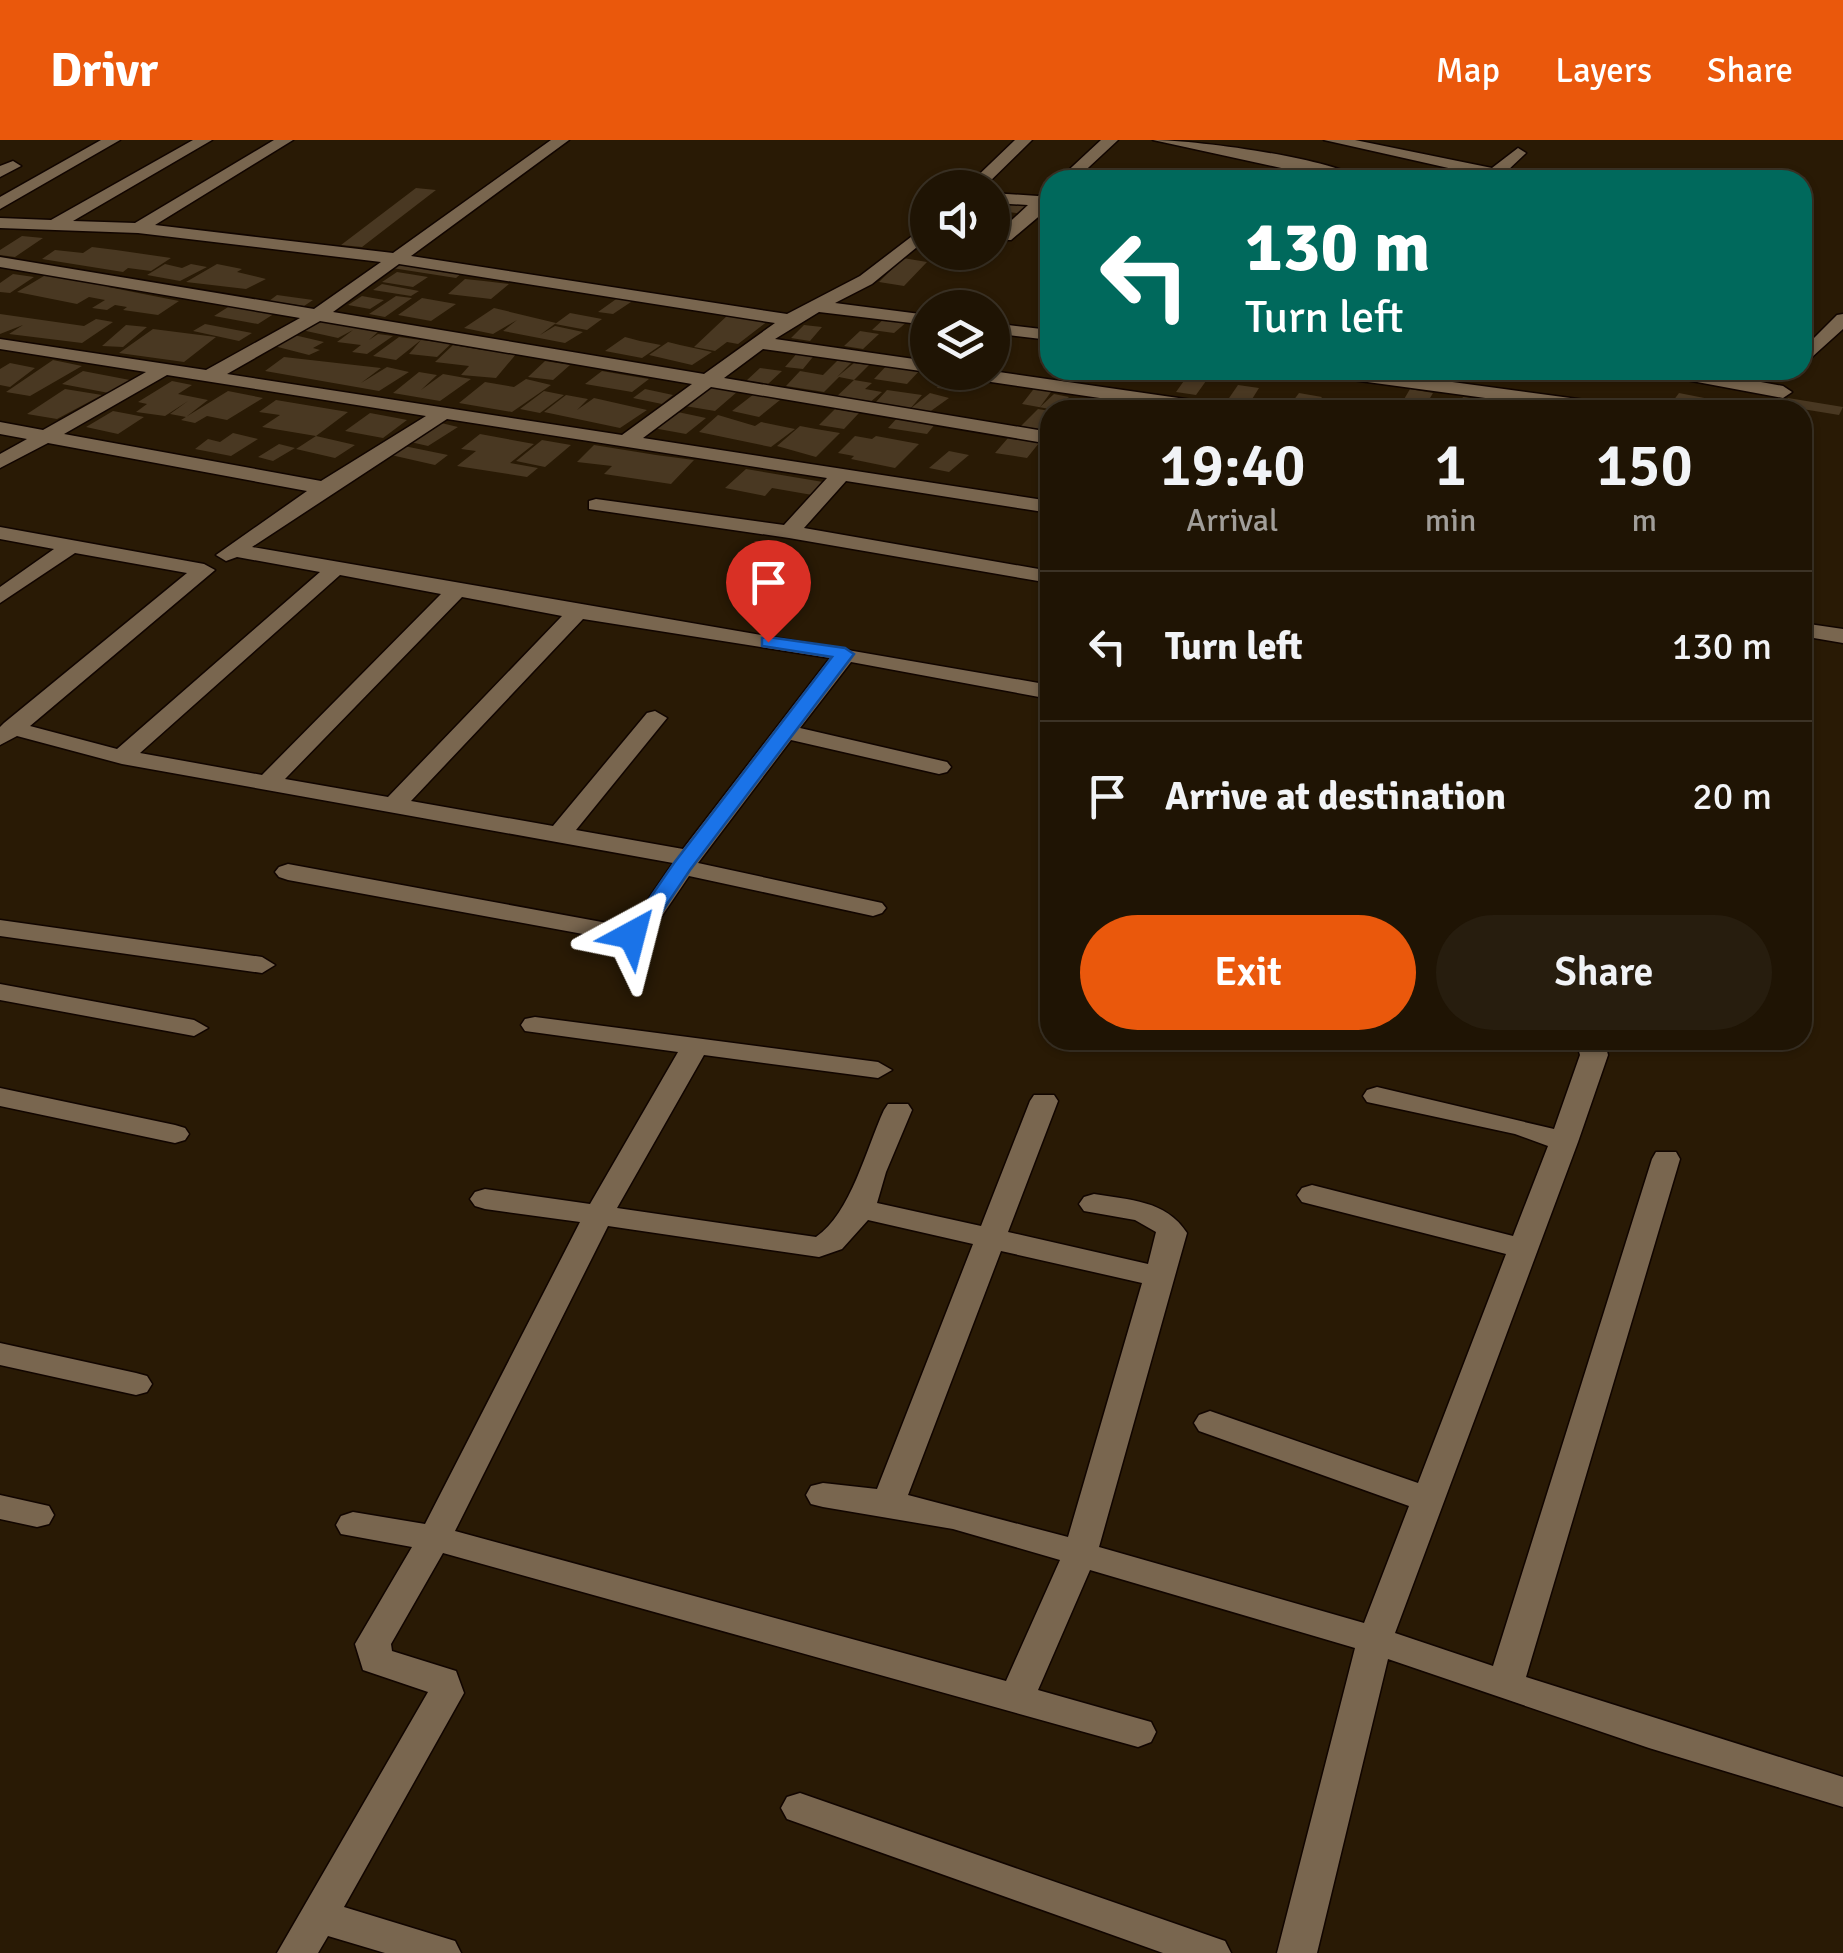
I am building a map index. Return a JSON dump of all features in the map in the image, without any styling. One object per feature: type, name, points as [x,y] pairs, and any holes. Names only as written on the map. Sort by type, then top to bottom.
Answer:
[{"type":"street","points":[[0,204],[112,140]]},
{"type":"street","points":[[55,224],[204,140]]},
{"type":"street","points":[[138,228],[285,140]]},
{"type":"street","points":[[206,378],[318,315],[561,140]]},
{"type":"street","points":[[992,170],[1024,140]]},
{"type":"street","points":[[1077,170],[1110,140]]},
{"type":"street","points":[[1161,140],[1315,170]]},
{"type":"street","points":[[1332,140],[1462,170]]},
{"type":"street","points":[[1500,170],[1518,153]]},
{"type":"street","points":[[1010,198],[1040,199]]},
{"type":"street","points":[[1010,232],[1040,205]]},
{"type":"street","points":[[0,223],[138,228],[397,258],[790,320]]},
{"type":"street","points":[[626,441],[790,320],[866,280],[910,244]]},
{"type":"street","points":[[0,262],[1040,436]]},
{"type":"street","points":[[815,306],[910,318]]},
{"type":"street","points":[[1812,351],[1843,320]]},
{"type":"street","points":[[1010,330],[1040,334]]},
{"type":"street","points":[[762,343],[910,364]]},
{"type":"street","points":[[0,344],[1040,505]]},
{"type":"street","points":[[0,462],[165,369]]},
{"type":"street","points":[[1010,379],[1153,400]]},
{"type":"street","points":[[1436,380],[1555,400]]},
{"type":"street","points":[[1702,380],[1775,400]]},
{"type":"street","points":[[6,734],[204,570],[442,414]]},
{"type":"street","points":[[0,428],[324,488]]},
{"type":"street","points":[[789,532],[842,474]]},
{"type":"street","points":[[596,505],[789,532],[1040,575]]},
{"type":"street","points":[[0,533],[204,570]]},
{"type":"street","points":[[0,598],[73,544]]},
{"type":"street","points":[[234,550],[1040,690]]},
{"type":"street","points":[[122,756],[334,570]]},
{"type":"street","points":[[268,782],[456,590]]},
{"type":"street","points":[[394,805],[578,612]]},
{"type":"street","points":[[1812,631],[1843,636]]},
{"type":"street","points":[[288,872],[623,935],[638,932],[685,862],[845,654]]},
{"type":"street","points":[[559,835],[656,718]]},
{"type":"street","points":[[784,732],[938,767]]},
{"type":"street","points":[[6,734],[559,835],[873,908]]},
{"type":"street","points":[[0,928],[262,966]]},
{"type":"street","points":[[0,992],[194,1028]]},
{"type":"street","points":[[535,1025],[878,1070]]},
{"type":"street","points":[[297,1953],[446,1692],[443,1681],[376,1660],[373,1644],[460,1492],[598,1216],[696,1045]]},
{"type":"street","points":[[1297,1953],[1375,1640],[1525,1250],[1593,1050]]},
{"type":"street","points":[[1377,1096],[1522,1127],[1564,1142]]},
{"type":"street","points":[[0,1097],[176,1134]]},
{"type":"street","points":[[889,1500],[1044,1101]]},
{"type":"street","points":[[485,1199],[819,1247],[831,1242],[861,1209],[871,1172],[898,1110]]},
{"type":"street","points":[[1506,1683],[1666,1159]]},
{"type":"street","points":[[1312,1195],[1525,1250]]},
{"type":"street","points":[[1016,1698],[1080,1554],[1172,1234],[1167,1222],[1154,1216],[1094,1204]]},
{"type":"street","points":[[861,1209],[1157,1276]]},
{"type":"street","points":[[0,1354],[136,1384]]},
{"type":"street","points":[[1210,1424],[1429,1500]]},
{"type":"street","points":[[823,1495],[889,1500],[1025,1535],[1375,1640],[1649,1733],[1843,1792]]},
{"type":"street","points":[[0,1506],[37,1516]]},
{"type":"street","points":[[353,1526],[433,1538],[905,1664],[1138,1732]]},
{"type":"street","points":[[800,1808],[1211,1953]]},
{"type":"street","points":[[318,1916],[441,1953]]},
{"type":"building","points":[[416,188],[436,190],[362,247],[341,245]]},
{"type":"building","points":[[1010,201],[1032,203],[1023,214],[1010,212]]},
{"type":"building","points":[[22,236],[43,238],[15,257],[0,255],[0,250]]},
{"type":"building","points":[[92,247],[171,258],[151,271],[128,268],[123,272],[42,259],[55,250],[83,253]]},
{"type":"building","points":[[903,258],[910,259],[910,270],[919,270],[904,286],[879,282]]},
{"type":"building","points":[[401,262],[464,271],[456,278],[392,268]]},
{"type":"building","points":[[165,264],[207,267],[180,281],[147,275]]},
{"type":"building","points":[[217,264],[266,279],[246,289],[186,282]]},
{"type":"building","points":[[397,272],[428,277],[413,287],[382,282]]},
{"type":"building","points":[[49,273],[116,282],[108,287],[179,301],[158,315],[123,310],[127,307],[115,305],[107,310],[92,308],[105,300],[89,297],[77,304],[17,292]]},
{"type":"building","points":[[13,274],[34,277],[10,293],[0,292],[0,283]]},
{"type":"building","points":[[465,279],[509,284],[491,299],[448,294]]},
{"type":"building","points":[[382,284],[419,291],[411,296],[373,290]]},
{"type":"building","points":[[277,295],[313,300],[304,306],[269,301]]},
{"type":"building","points":[[362,296],[384,300],[370,309],[348,305]]},
{"type":"building","points":[[396,296],[412,298],[385,317],[369,314]]},
{"type":"building","points":[[619,297],[634,300],[613,314],[598,312]]},
{"type":"building","points":[[422,298],[456,304],[431,321],[398,315]]},
{"type":"building","points":[[236,302],[280,310],[258,324],[214,316]]},
{"type":"building","points":[[494,308],[556,323],[540,335],[555,326],[583,332],[565,343],[503,331],[517,320],[493,334],[464,328]]},
{"type":"building","points":[[570,313],[602,319],[587,330],[555,324]]},
{"type":"building","points":[[0,314],[84,326],[96,319],[113,322],[82,343],[9,334],[23,325],[0,334]]},
{"type":"building","points":[[729,314],[768,321],[738,344],[727,342],[715,351],[694,347]]},
{"type":"building","points":[[886,317],[908,321],[894,333],[872,330]]},
{"type":"building","points":[[316,318],[379,331],[369,340],[378,334],[393,336],[367,354],[352,352],[361,345],[337,342],[353,330],[338,338],[297,329]]},
{"type":"building","points":[[205,324],[252,333],[239,341],[193,331]]},
{"type":"building","points":[[126,325],[147,327],[123,347],[102,346]]},
{"type":"building","points":[[804,325],[822,327],[810,341],[791,338]]},
{"type":"building","points":[[153,329],[216,337],[184,362],[119,353]]},
{"type":"building","points":[[860,331],[879,334],[863,349],[844,346]]},
{"type":"building","points":[[294,335],[324,342],[313,348],[320,350],[309,355],[274,346]]},
{"type":"building","points":[[399,337],[421,340],[396,360],[373,356]]},
{"type":"building","points":[[625,337],[661,345],[642,358],[605,351]]},
{"type":"building","points":[[443,338],[455,340],[437,357],[409,354],[421,340],[439,342]]},
{"type":"building","points":[[668,342],[712,352],[692,365],[649,355]]},
{"type":"building","points":[[453,345],[517,353],[496,378],[461,375],[469,366],[435,362]]},
{"type":"building","points":[[800,350],[817,352],[803,369],[785,367]]},
{"type":"building","points":[[284,357],[381,368],[361,383],[387,367],[409,372],[379,391],[265,371]]},
{"type":"building","points":[[840,358],[854,360],[837,377],[854,363],[869,365],[854,380],[839,377],[824,392],[786,386],[800,371],[823,375]]},
{"type":"building","points":[[53,360],[82,366],[30,396],[6,392]]},
{"type":"building","points":[[545,361],[570,365],[553,380],[528,377]]},
{"type":"building","points":[[10,363],[35,368],[10,387],[0,385],[0,369]]},
{"type":"building","points":[[889,363],[910,366],[907,384],[874,379]]},
{"type":"building","points":[[760,368],[782,371],[768,384],[746,381]]},
{"type":"building","points":[[83,371],[135,381],[114,394],[62,384]]},
{"type":"building","points":[[602,371],[649,379],[632,392],[585,384]]},
{"type":"building","points":[[419,372],[437,375],[421,390],[443,374],[471,379],[440,401],[393,393]]},
{"type":"building","points":[[526,379],[551,385],[512,412],[459,403],[485,382],[514,387]]},
{"type":"building","points":[[854,380],[872,383],[865,389],[882,392],[868,404],[835,398]]},
{"type":"building","points":[[1185,380],[1206,381],[1196,395],[1176,392]]},
{"type":"building","points":[[172,381],[192,385],[178,394],[208,400],[186,417],[170,414],[188,401],[165,416],[136,412],[147,404],[138,402]]},
{"type":"building","points":[[1238,385],[1259,388],[1252,400],[1228,400]]},
{"type":"building","points":[[1036,386],[1054,388],[1045,400],[1040,400],[1040,407],[1022,404]]},
{"type":"building","points":[[708,387],[737,392],[715,411],[685,406]]},
{"type":"building","points":[[65,389],[102,395],[57,419],[27,414]]},
{"type":"building","points":[[645,389],[673,395],[662,404],[633,398]]},
{"type":"building","points":[[1410,389],[1433,393],[1429,400],[1404,400]]},
{"type":"building","points":[[887,390],[922,395],[910,409],[875,403]]},
{"type":"building","points":[[228,391],[263,398],[227,420],[207,416],[195,423],[181,420]]},
{"type":"building","points":[[544,391],[564,395],[540,413],[520,409]]},
{"type":"building","points":[[930,393],[949,398],[928,413],[910,409]]},
{"type":"building","points":[[1299,393],[1322,397],[1320,400],[1294,400]]},
{"type":"building","points":[[1679,393],[1714,400],[1674,400]]},
{"type":"building","points":[[754,394],[780,400],[759,417],[732,411]]},
{"type":"building","points":[[1054,394],[1069,397],[1066,400],[1048,400]]},
{"type":"building","points":[[566,395],[588,399],[577,410],[594,398],[647,410],[620,428],[544,412]]},
{"type":"building","points":[[276,400],[348,412],[316,436],[262,427],[280,415],[259,412]]},
{"type":"building","points":[[1812,402],[1843,407],[1839,415],[1812,411]]},
{"type":"building","points":[[835,409],[859,413],[844,429],[819,425]]},
{"type":"building","points":[[1038,409],[1040,409],[1040,429],[1021,426]]},
{"type":"building","points":[[113,411],[144,417],[118,434],[86,427]]},
{"type":"building","points":[[673,411],[706,418],[686,434],[653,428]]},
{"type":"building","points":[[370,413],[407,420],[383,438],[345,431]]},
{"type":"building","points":[[718,415],[755,426],[761,422],[795,429],[771,447],[699,432]]},
{"type":"building","points":[[898,417],[936,423],[927,434],[888,428]]},
{"type":"building","points":[[437,422],[458,427],[428,446],[406,441]]},
{"type":"building","points":[[800,426],[840,433],[816,457],[777,446]]},
{"type":"building","points":[[233,433],[258,439],[231,456],[195,449],[208,439],[220,442]]},
{"type":"building","points":[[480,434],[534,444],[510,463],[538,468],[527,477],[457,466],[476,451],[461,449]]},
{"type":"building","points":[[316,436],[355,445],[335,458],[296,449]]},
{"type":"building","points":[[855,436],[919,444],[895,468],[838,453]]},
{"type":"building","points":[[1008,438],[1039,443],[1027,458],[995,453]]},
{"type":"building","points":[[542,440],[571,445],[545,467],[516,461]]},
{"type":"building","points":[[279,444],[295,448],[273,461],[258,457]]},
{"type":"building","points":[[594,445],[694,460],[671,484],[604,474],[612,466],[577,462]]},
{"type":"building","points":[[404,446],[448,455],[435,465],[391,455]]},
{"type":"building","points":[[949,451],[969,455],[949,472],[929,468]]},
{"type":"building","points":[[746,469],[829,483],[818,496],[772,488],[765,496],[725,488]]},
{"type":"route","points":[[632,935],[845,654],[768,642]]}]
